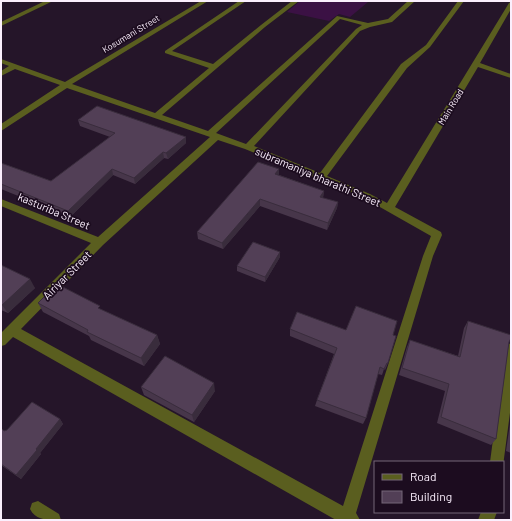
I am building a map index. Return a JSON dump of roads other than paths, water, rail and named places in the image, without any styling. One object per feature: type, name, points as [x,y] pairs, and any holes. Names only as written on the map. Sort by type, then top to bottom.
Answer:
[{"type":"street","points":[[1,24],[50,1]]},
{"type":"street","name":"Kosumani Street","points":[[1,128],[67,84],[205,1]]},
{"type":"street","points":[[214,67],[168,52],[243,1]]},
{"type":"street","points":[[156,116],[263,26],[296,1]]},
{"type":"street","points":[[248,147],[358,30],[368,25],[390,21],[412,1]]},
{"type":"street","points":[[322,177],[404,66],[428,46],[461,1]]},
{"type":"street","name":"Main Road","points":[[389,208],[511,4]]},
{"type":"street","name":"Airiyar Street","points":[[1,341],[99,242],[339,17],[368,25]]},
{"type":"street","name":"subramaniya bharathi Street","points":[[1,62],[248,147],[367,196],[436,235],[428,256],[349,518]]},
{"type":"street","points":[[476,64],[511,76]]},
{"type":"street","points":[[1,74],[14,66]]},
{"type":"street","name":"kasturiba Street","points":[[1,202],[99,242]]},
{"type":"street","points":[[12,330],[349,518]]},
{"type":"street","points":[[497,461],[511,349]]},
{"type":"street","points":[[38,510],[53,520]]}]
